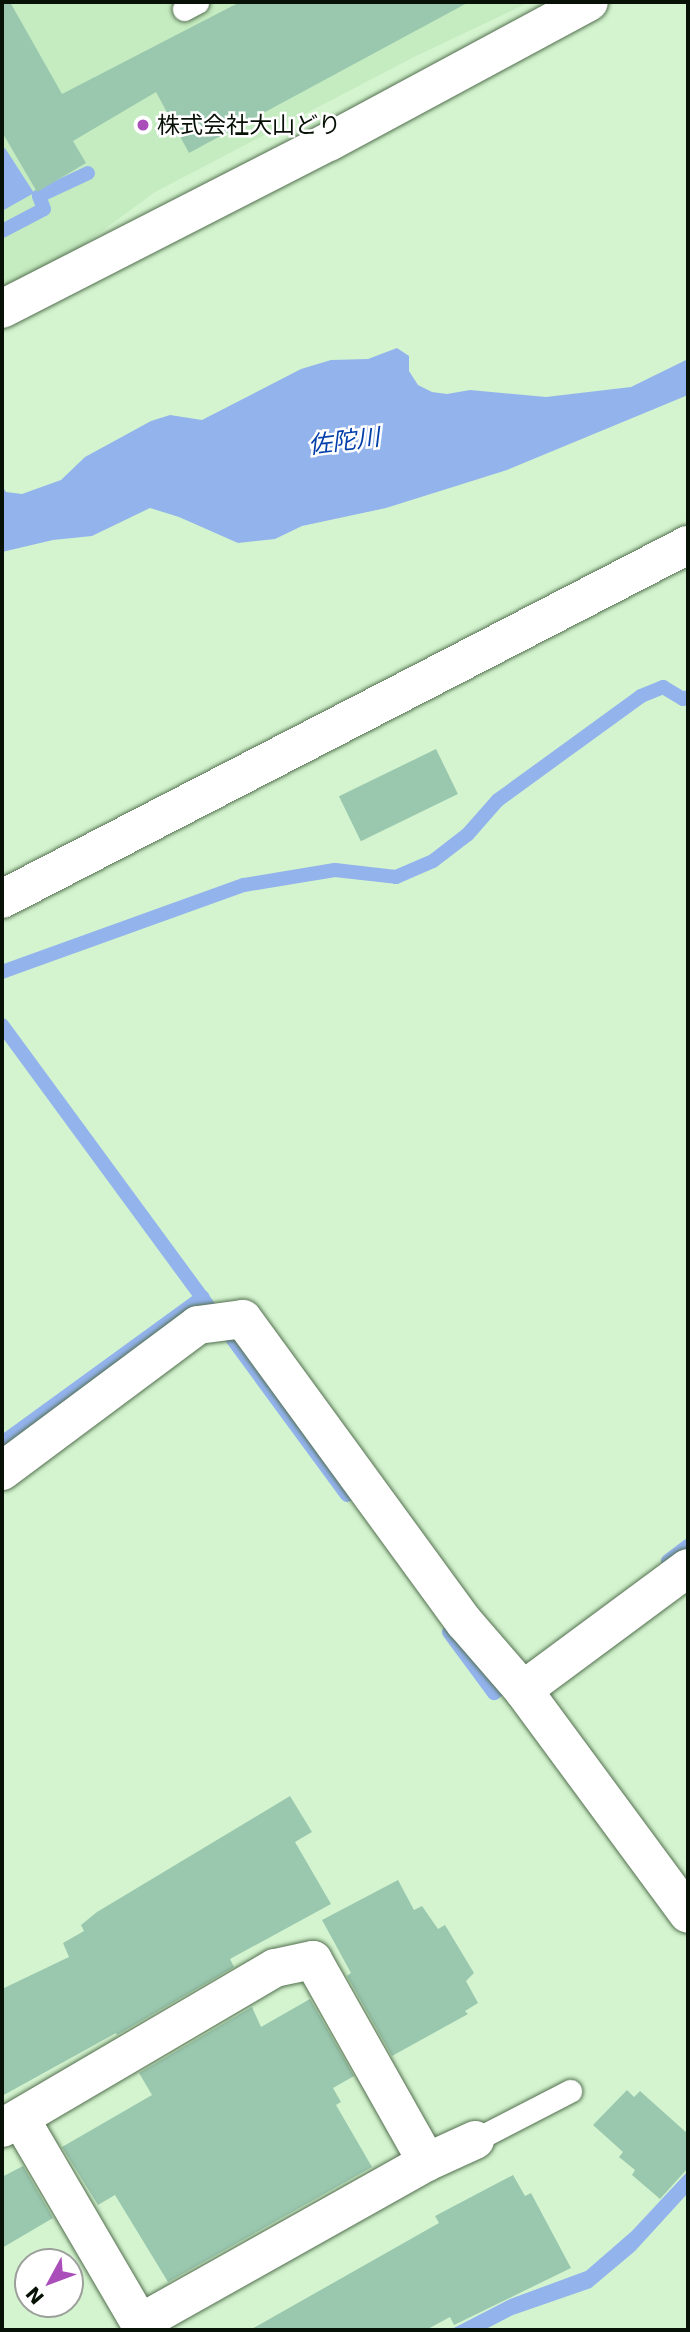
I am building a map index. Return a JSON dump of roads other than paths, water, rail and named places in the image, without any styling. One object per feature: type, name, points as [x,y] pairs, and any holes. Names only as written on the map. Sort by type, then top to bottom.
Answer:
[{"type":"street","points":[[2,309],[329,142],[589,2]]},
{"type":"street","points":[[2,899],[688,545]]},
{"type":"street","points":[[2,1471],[198,1325],[243,1320],[465,1623],[523,1690],[688,1914]]},
{"type":"street","points":[[523,1690],[688,1568]]},
{"type":"street","points":[[427,2162],[313,1959],[275,1968],[11,2123],[140,2323],[427,2162],[475,2140]]},
{"type":"lane","points":[[475,2140],[570,2091]]},
{"type":"water","points":[[5,148],[34,193],[2,211],[2,150]]},
{"type":"water","name":"佐陀川","points":[[397,348],[409,356],[409,371],[418,385],[432,392],[447,394],[470,390],[546,397],[631,387],[688,359],[688,395],[507,470],[386,508],[302,526],[275,539],[238,543],[179,517],[150,508],[92,536],[53,540],[2,552],[2,486],[6,492],[22,494],[61,480],[85,457],[151,421],[170,415],[202,420],[301,369],[331,360],[368,359]]},
{"type":"water","points":[[688,2171],[688,2193],[635,2251],[591,2288],[513,2315],[484,2330],[450,2330],[510,2299],[586,2271],[632,2231]]},
{"type":"waterway","points":[[2,231],[44,209],[39,196],[88,173]]},
{"type":"waterway","points":[[2,972],[244,885],[335,870],[396,877],[433,861],[468,834],[498,800],[641,696],[663,687],[683,699],[688,697]]},
{"type":"waterway","points":[[2,1025],[347,1495]]},
{"type":"waterway","points":[[2,1443],[203,1297]]},
{"type":"waterway","points":[[668,1561],[688,1546]]},
{"type":"waterway","points":[[449,1632],[494,1693],[512,1679]]},
{"type":"place","name":"株式会社大山どり","points":[[143,125]]}]
